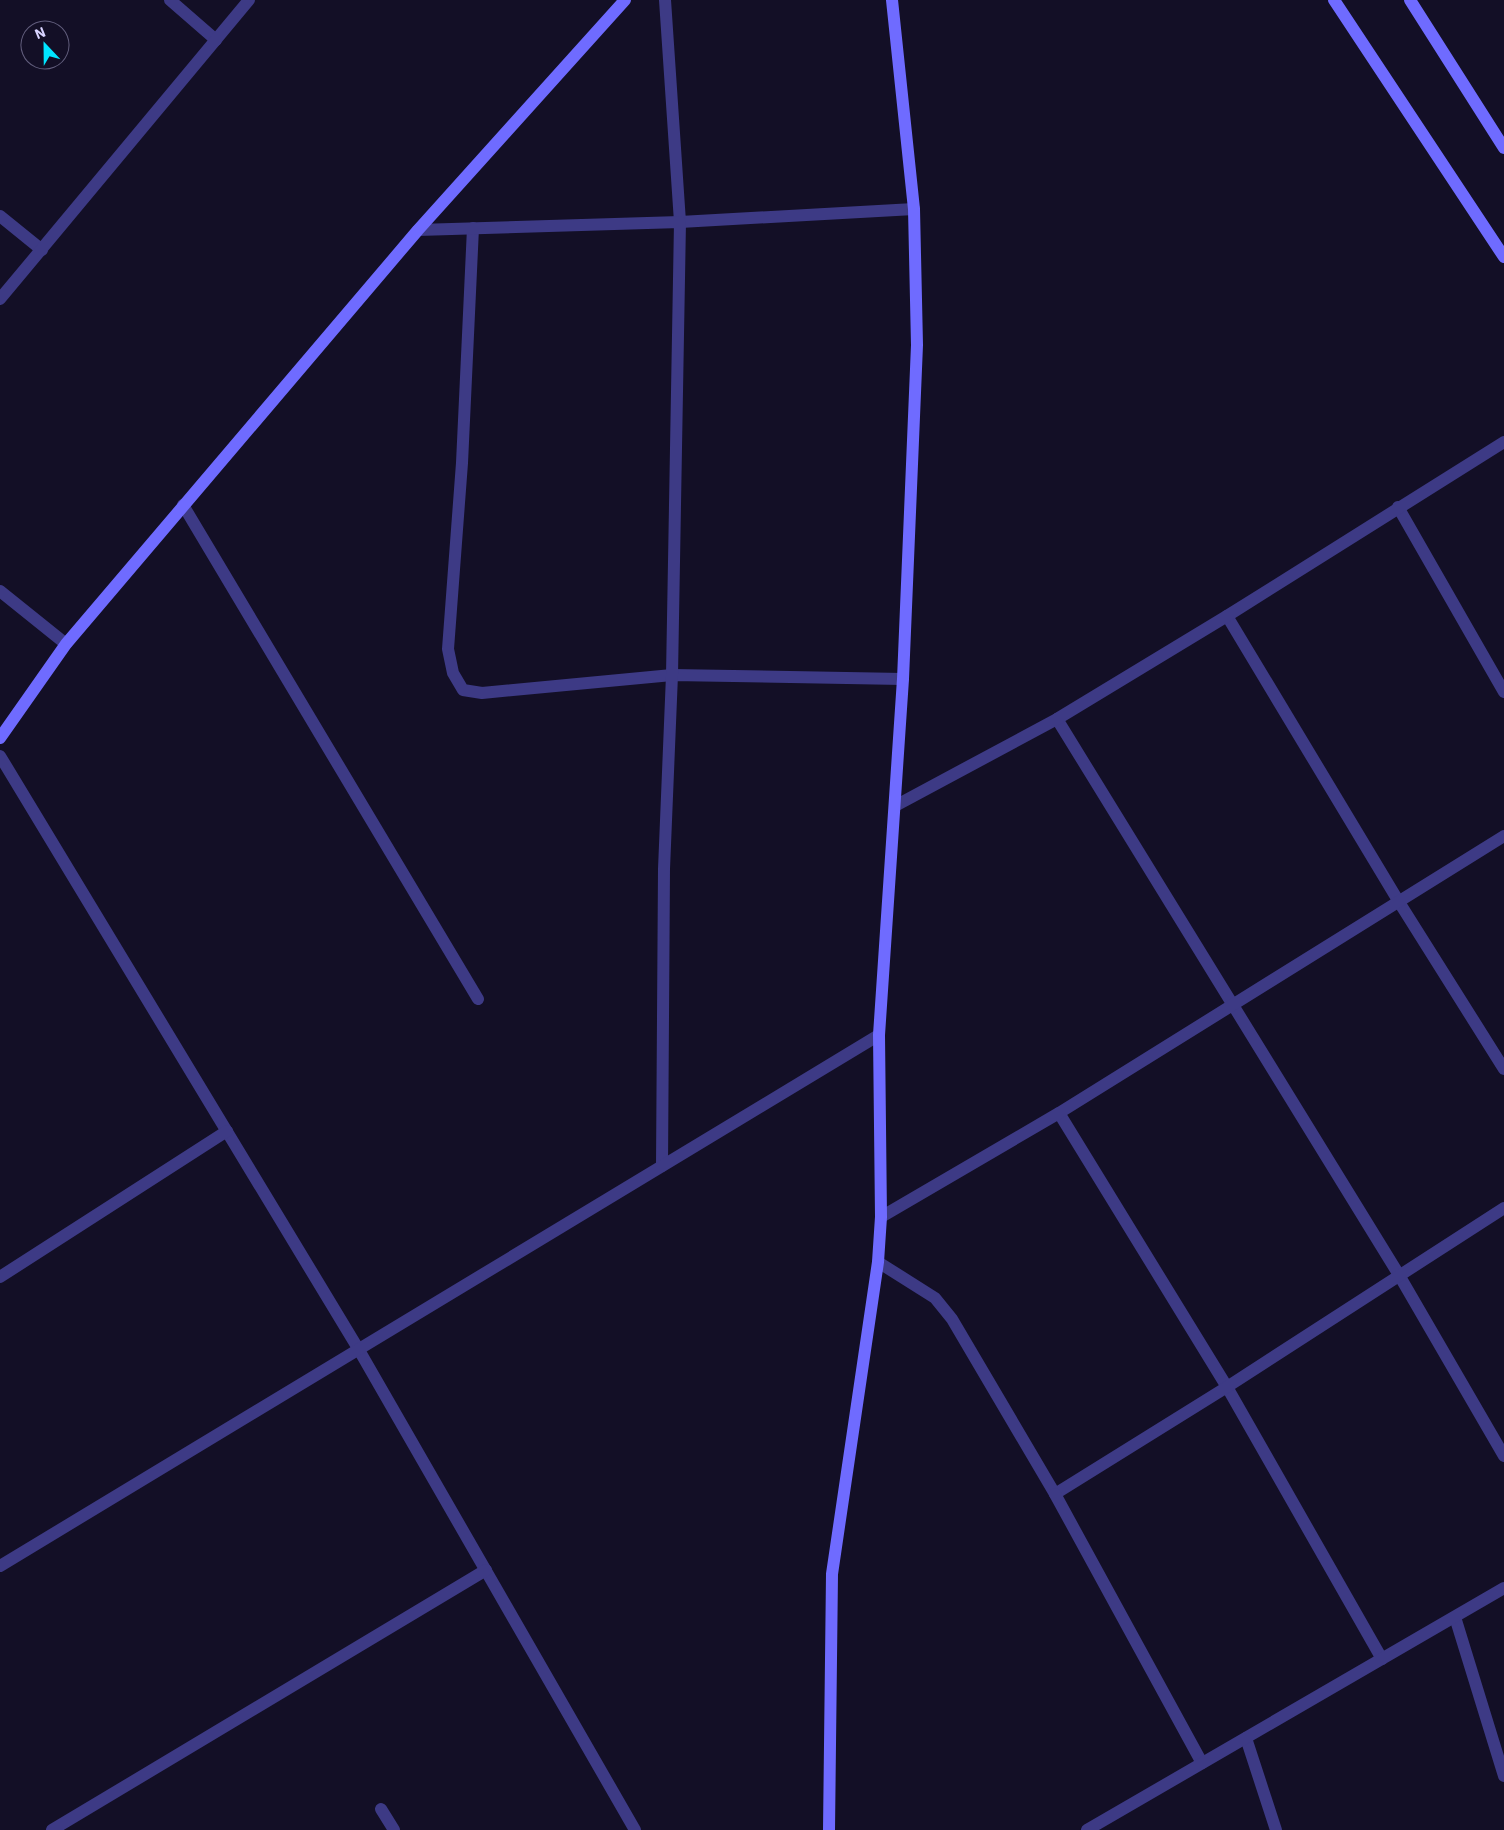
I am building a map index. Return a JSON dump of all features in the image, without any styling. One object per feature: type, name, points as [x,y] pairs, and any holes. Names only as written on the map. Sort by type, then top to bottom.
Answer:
[{"type":"street","points":[[170,0],[216,40]]},
{"type":"street","points":[[0,299],[249,0]]},
{"type":"street","points":[[0,738],[66,644],[418,230],[625,0]]},
{"type":"street","points":[[662,1166],[664,868],[672,675],[680,222],[665,0]]},
{"type":"street","points":[[829,1830],[832,1574],[878,1262],[881,1217],[879,1035],[903,680],[917,345],[914,209],[892,0]]},
{"type":"street","points":[[1334,0],[1504,257]]},
{"type":"street","points":[[1410,0],[1504,148]]},
{"type":"street","points":[[418,230],[680,222],[914,209]]},
{"type":"street","points":[[0,216],[42,250]]},
{"type":"street","points":[[473,228],[462,463],[448,649],[453,673],[463,690],[482,694],[672,675],[903,680]]},
{"type":"street","points":[[895,806],[1057,719],[1227,616],[1504,442]]},
{"type":"street","points":[[184,505],[478,999]]},
{"type":"street","points":[[1398,507],[1504,692]]},
{"type":"street","points":[[0,592],[66,644]]},
{"type":"street","points":[[1227,616],[1400,902],[1504,1069]]},
{"type":"street","points":[[1057,719],[1398,1275],[1504,1456]]},
{"type":"street","points":[[0,756],[359,1350],[635,1830]]},
{"type":"street","points":[[881,1217],[1059,1113],[1504,836]]},
{"type":"street","points":[[0,1566],[879,1035]]},
{"type":"street","points":[[1059,1113],[1227,1387],[1382,1658]]},
{"type":"street","points":[[2,1271],[227,1131]]},
{"type":"street","points":[[1055,1494],[1227,1387],[1504,1208]]},
{"type":"street","points":[[878,1262],[935,1298],[952,1319],[1055,1494],[1202,1763]]},
{"type":"street","points":[[52,1830],[486,1570]]},
{"type":"street","points":[[1087,1830],[1504,1588]]},
{"type":"street","points":[[1455,1616],[1504,1776]]},
{"type":"street","points":[[1246,1738],[1276,1830]]},
{"type":"street","points":[[381,1809],[394,1830]]}]
